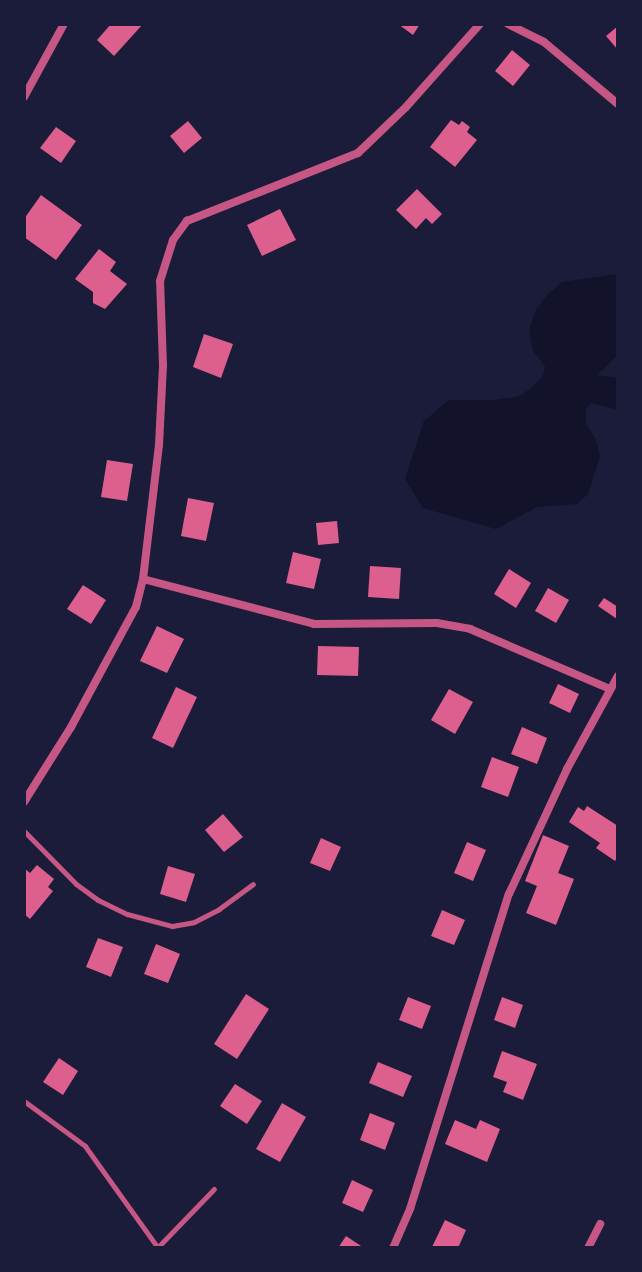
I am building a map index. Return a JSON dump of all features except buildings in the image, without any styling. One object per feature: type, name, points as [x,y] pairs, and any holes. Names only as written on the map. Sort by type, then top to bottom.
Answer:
[{"type":"street","points":[[24,97],[64,24]]},
{"type":"street","points":[[24,802],[71,727],[136,607],[143,579],[159,432],[163,365],[160,281],[173,240],[187,221],[358,153],[406,107],[480,24]]},
{"type":"street","points":[[508,24],[544,42],[618,104]]},
{"type":"street","points":[[143,579],[314,624],[453,625],[610,689]]},
{"type":"street","points":[[393,1248],[410,1209],[509,894],[567,769],[618,676]]},
{"type":"street","points":[[588,1248],[600,1224]]},
{"type":"lane","points":[[24,831],[76,884],[98,900],[127,914],[172,926],[194,922],[219,909],[253,884]]},
{"type":"lane","points":[[24,1101],[85,1146],[157,1248],[214,1189]]},
{"type":"shaded area","points":[[618,274],[618,355],[597,375],[618,378],[618,410],[591,403],[586,410],[586,424],[596,440],[600,456],[588,494],[577,504],[537,507],[496,529],[423,508],[405,479],[424,421],[449,400],[495,400],[520,396],[530,389],[543,376],[545,366],[533,351],[529,330],[536,310],[547,295],[562,282]]}]
